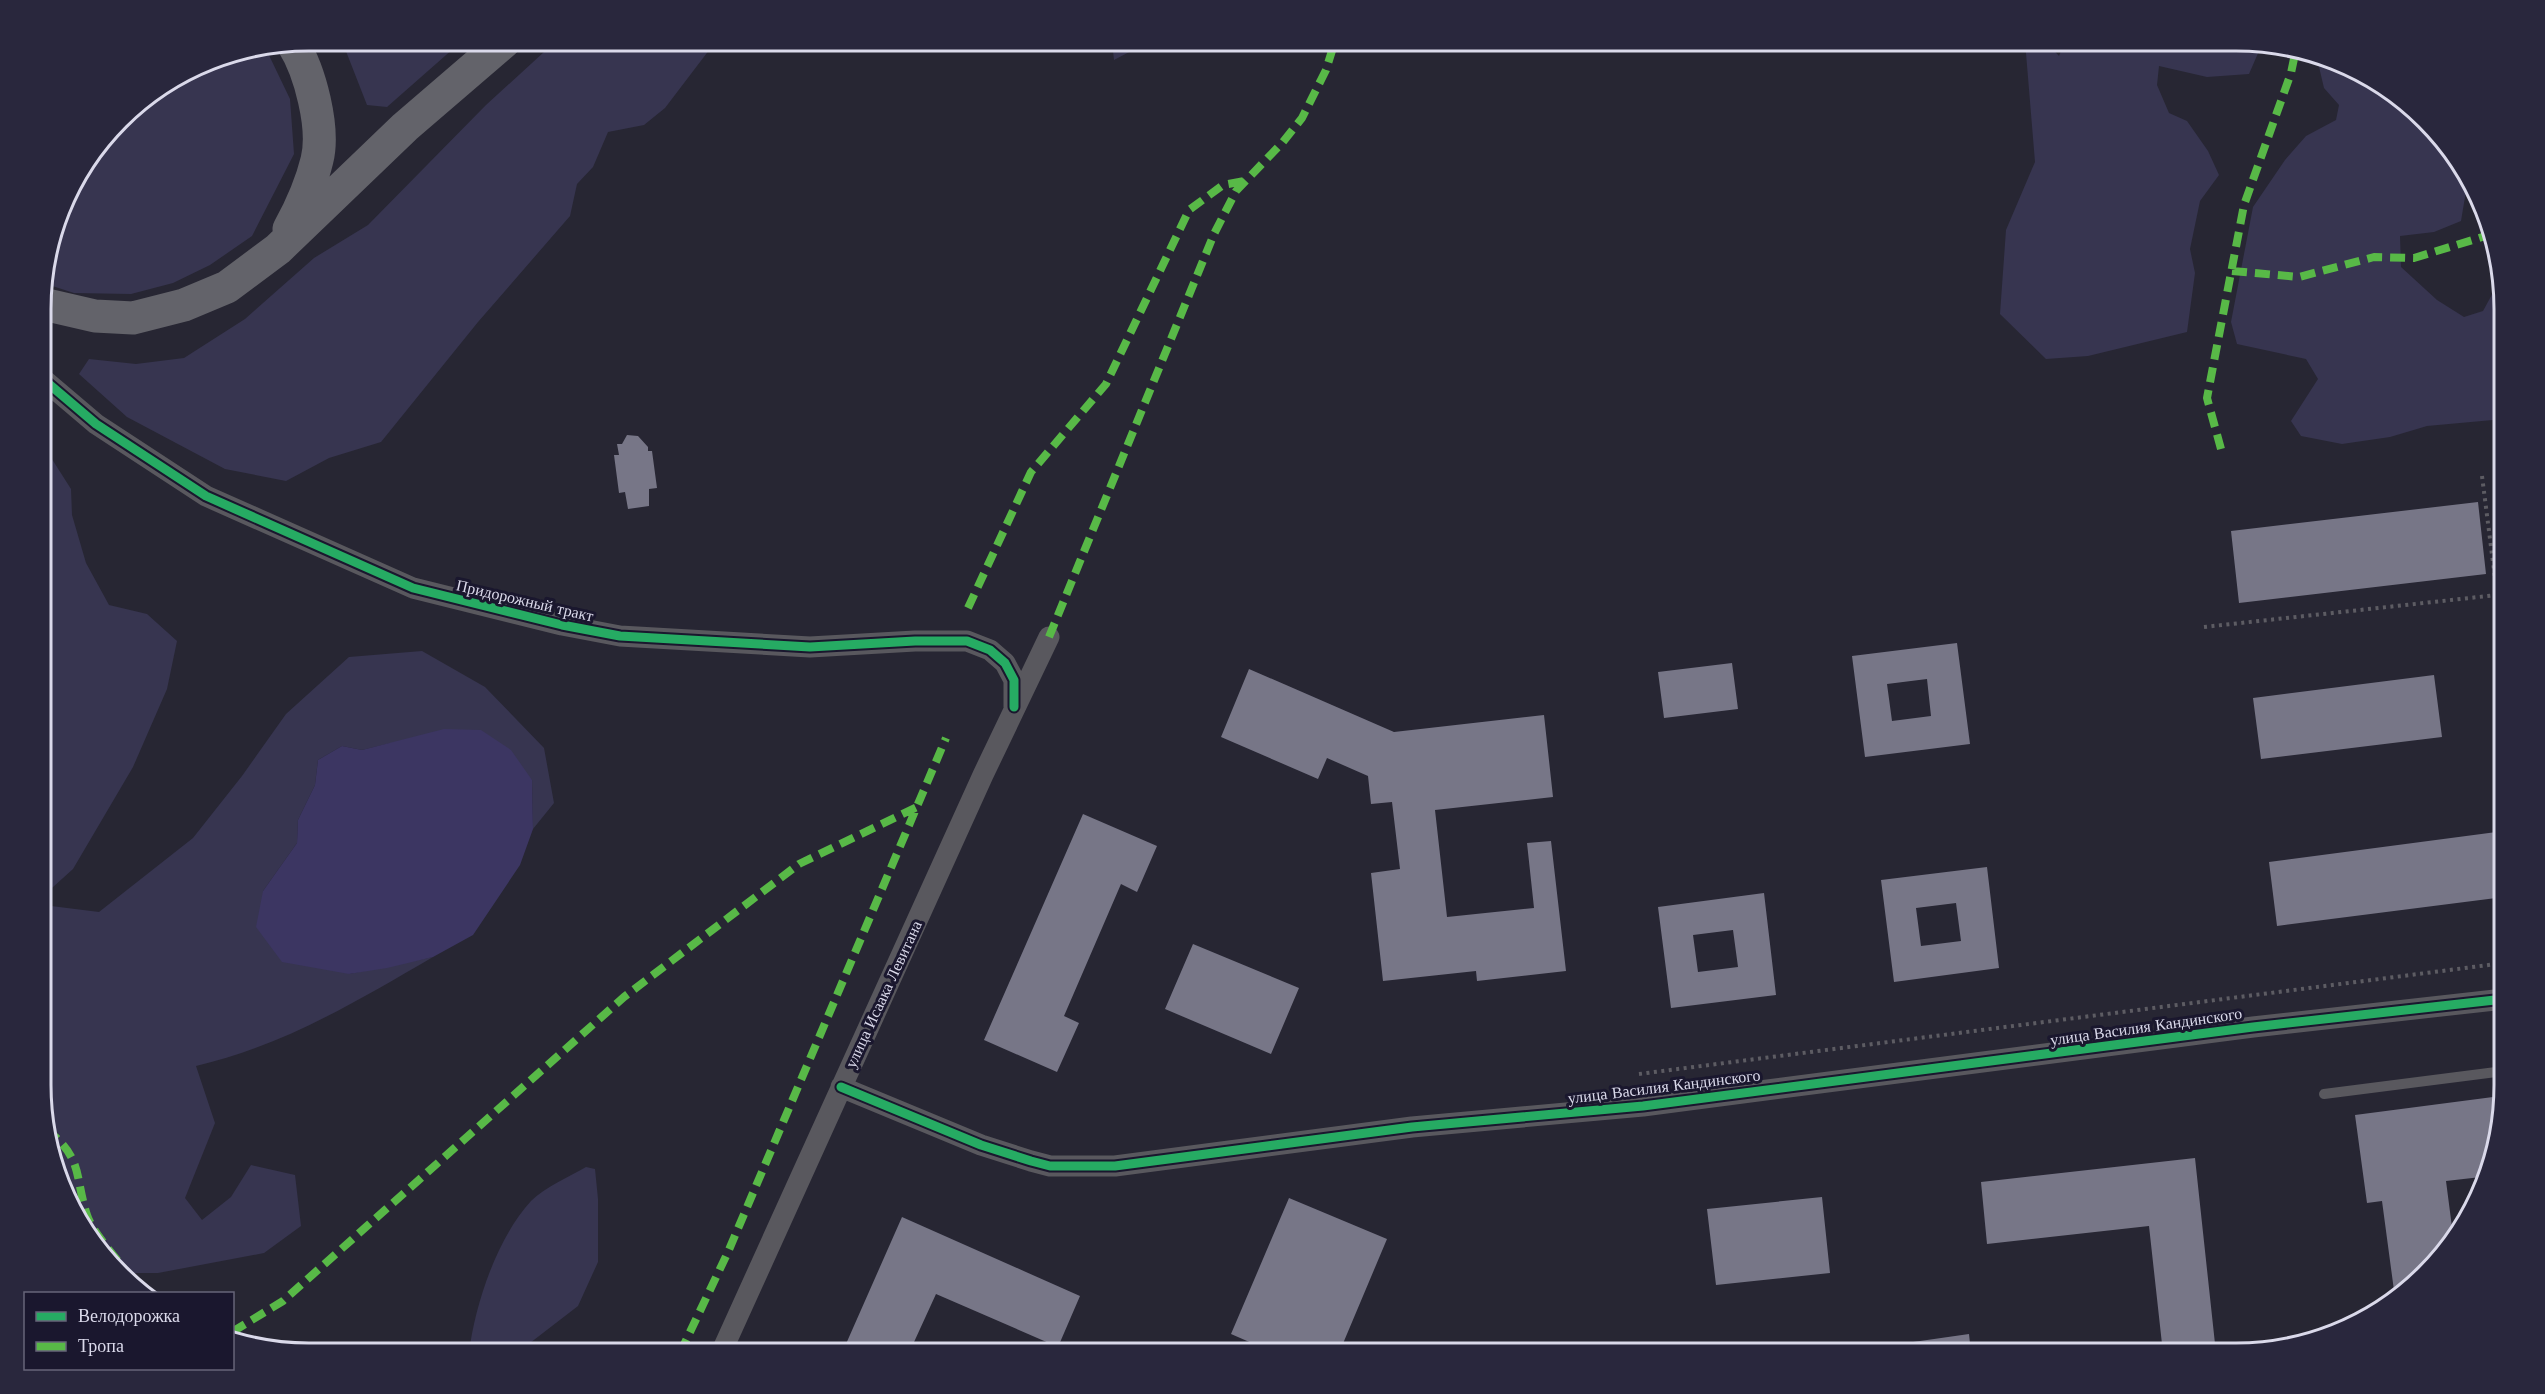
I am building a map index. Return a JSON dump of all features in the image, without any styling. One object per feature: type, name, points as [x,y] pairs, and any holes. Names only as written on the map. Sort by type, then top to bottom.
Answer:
[{"type":"main road","points":[[51,306],[94,316],[134,318],[184,305],[227,287],[278,249],[405,127],[492,51]]},
{"type":"main road","points":[[278,249],[304,201],[318,158],[317,115],[309,81],[296,52]]},
{"type":"street","name":"Придорожный тракт","points":[[51,386],[96,424],[206,496],[413,588],[562,625],[630,637],[810,647],[967,641],[990,650],[1005,663],[1014,680],[1014,707]]},
{"type":"street","name":"улица Исаака Левитана","points":[[725,1343],[840,1087],[1048,637]]},
{"type":"street","name":"улица Василия Кандинского","points":[[840,1087],[981,1145],[1030,1161],[1050,1166],[1115,1166],[1412,1127],[1643,1106],[2253,1027],[2494,1000]]},
{"type":"lane","points":[[2324,1094],[2494,1072]]},
{"type":"path","points":[[2482,476],[2494,571]]},
{"type":"path","points":[[2204,627],[2494,595]]},
{"type":"path","points":[[1639,1074],[2494,964]]},
{"type":"shaded area","points":[[346,51],[451,51],[387,107],[367,105]]},
{"type":"shaded area","points":[[545,51],[708,51],[665,108],[644,125],[608,132],[593,167],[577,184],[570,216],[478,322],[381,442],[329,458],[286,481],[225,469],[127,417],[79,374],[89,359],[136,364],[184,358],[245,319],[314,258],[368,225],[486,105]]},
{"type":"shaded area","points":[[1113,51],[1131,51],[1114,60]]},
{"type":"shaded area","points":[[2026,51],[2054,51],[2059,56],[2061,51],[2258,52],[2249,74],[2207,77],[2159,66],[2157,85],[2169,113],[2187,121],[2208,151],[2219,175],[2200,201],[2190,249],[2195,273],[2187,332],[2088,356],[2046,359],[2000,314],[2006,230],[2035,162]]},
{"type":"shaded area","points":[[269,54],[290,99],[294,154],[252,236],[210,265],[173,283],[131,294],[74,293],[52,286],[56,259],[65,226],[78,195],[104,152],[139,115],[180,86],[226,65]]},
{"type":"shaded area","points":[[2319,65],[2350,78],[2393,104],[2441,152],[2466,193],[2461,221],[2434,232],[2400,236],[2401,267],[2437,300],[2464,317],[2483,311],[2493,293],[2494,420],[2427,426],[2390,437],[2342,444],[2301,436],[2291,421],[2318,379],[2306,359],[2237,344],[2231,322],[2253,207],[2285,160],[2306,136],[2336,120],[2339,105],[2324,88]]},
{"type":"shaded area","points":[[51,458],[71,489],[72,515],[86,563],[109,605],[147,614],[177,641],[167,689],[133,767],[73,869],[51,889]]},
{"type":"shaded area","points":[[422,651],[485,687],[544,748],[554,803],[533,829],[532,780],[391,743],[362,750],[342,746],[318,760],[315,785],[298,820],[297,843],[263,891],[349,974],[433,957],[348,1006],[289,1034],[259,1047],[196,1066],[215,1123],[185,1198],[202,1220],[231,1197],[251,1165],[295,1175],[301,1226],[264,1253],[158,1273],[133,1273],[104,1242],[86,1214],[65,1168],[56,1135],[51,1085],[51,906],[99,912],[193,838],[242,776],[286,714],[349,657]]},
{"type":"shaded area","points":[[444,729],[481,730],[511,750],[532,780],[533,829],[520,865],[473,935],[433,957],[349,974],[282,962],[256,927],[263,891],[297,843],[298,820],[315,785],[318,760],[342,746],[362,750]]},
{"type":"shaded area","points":[[586,1167],[595,1169],[598,1199],[598,1262],[578,1306],[530,1343],[471,1343],[482,1293],[498,1252],[519,1216],[531,1201],[550,1187]]},
{"type":"building","points":[[627,435],[638,436],[648,447],[648,451],[652,451],[657,488],[649,489],[649,506],[628,509],[625,492],[619,493],[614,455],[619,455],[617,444],[622,444]]},
{"type":"building","points":[[2478,502],[2486,574],[2239,603],[2231,531]]},
{"type":"building","points":[[1957,643],[1970,744],[1865,757],[1852,656]],"holes":[[[1927,679],[1931,716],[1892,721],[1887,684]]]},
{"type":"building","points":[[1732,663],[1738,709],[1664,718],[1658,672]]},
{"type":"building","points":[[1249,669],[1394,732],[1544,715],[1553,797],[1435,810],[1447,917],[1534,908],[1527,843],[1551,841],[1566,971],[1477,981],[1476,971],[1383,981],[1371,873],[1400,869],[1392,802],[1371,804],[1368,776],[1327,758],[1318,779],[1221,737]]},
{"type":"building","points":[[2434,675],[2442,737],[2261,759],[2253,698]]},
{"type":"building","points":[[1083,814],[1157,846],[1137,892],[1121,884],[1064,1016],[1079,1023],[1057,1072],[984,1040]]},
{"type":"building","points":[[2494,832],[2494,898],[2277,926],[2269,862]]},
{"type":"building","points":[[1987,867],[1999,968],[1894,982],[1881,880]],"holes":[[[1956,903],[1961,941],[1921,946],[1916,908]]]},
{"type":"building","points":[[1764,893],[1776,995],[1671,1008],[1658,907]],"holes":[[[1733,930],[1738,967],[1698,972],[1693,935]]]},
{"type":"building","points":[[1193,944],[1299,988],[1271,1054],[1165,1009]]},
{"type":"building","points":[[2493,1097],[2489,1135],[2476,1178],[2446,1181],[2452,1225],[2430,1255],[2394,1289],[2382,1201],[2367,1203],[2355,1115]]},
{"type":"building","points":[[2195,1158],[2215,1343],[2162,1343],[2149,1226],[1987,1244],[1981,1182]]},
{"type":"building","points":[[1822,1197],[1830,1273],[1716,1285],[1707,1209]]},
{"type":"building","points":[[1289,1198],[1387,1239],[1343,1343],[1252,1343],[1231,1334]]},
{"type":"building","points":[[902,1217],[1080,1296],[1060,1343],[1049,1343],[936,1294],[914,1343],[846,1343]]},
{"type":"building","points":[[1969,1334],[1970,1343],[1913,1343]]},
{"type":"marked path","points":[[1049,637],[1214,234],[1236,191],[1282,143],[1302,118],[1326,70],[1332,51]]},
{"type":"marked path","points":[[2221,449],[2207,398],[2244,205],[2291,73],[2294,58]]},
{"type":"marked path","points":[[968,608],[1031,472],[1106,384],[1189,210],[1223,185],[1244,181]]},
{"type":"marked path","points":[[2232,271],[2299,277],[2374,257],[2414,258],[2483,237]]},
{"type":"marked path","points":[[685,1343],[728,1252],[946,738]]},
{"type":"marked path","points":[[234,1331],[283,1301],[624,997],[799,864],[917,807]]},
{"type":"marked path","points":[[57,1139],[67,1149],[76,1168],[88,1218]]},
{"type":"cycle path","points":[[51,386],[96,424],[206,496],[413,588],[562,625],[620,636],[810,647],[915,641],[967,641],[990,650],[1005,663],[1014,680],[1014,707]]},
{"type":"cycle path","points":[[841,1087],[981,1145],[1031,1161],[1050,1166],[1115,1166],[1412,1127],[1643,1106],[2253,1027],[2494,1000]]}]
